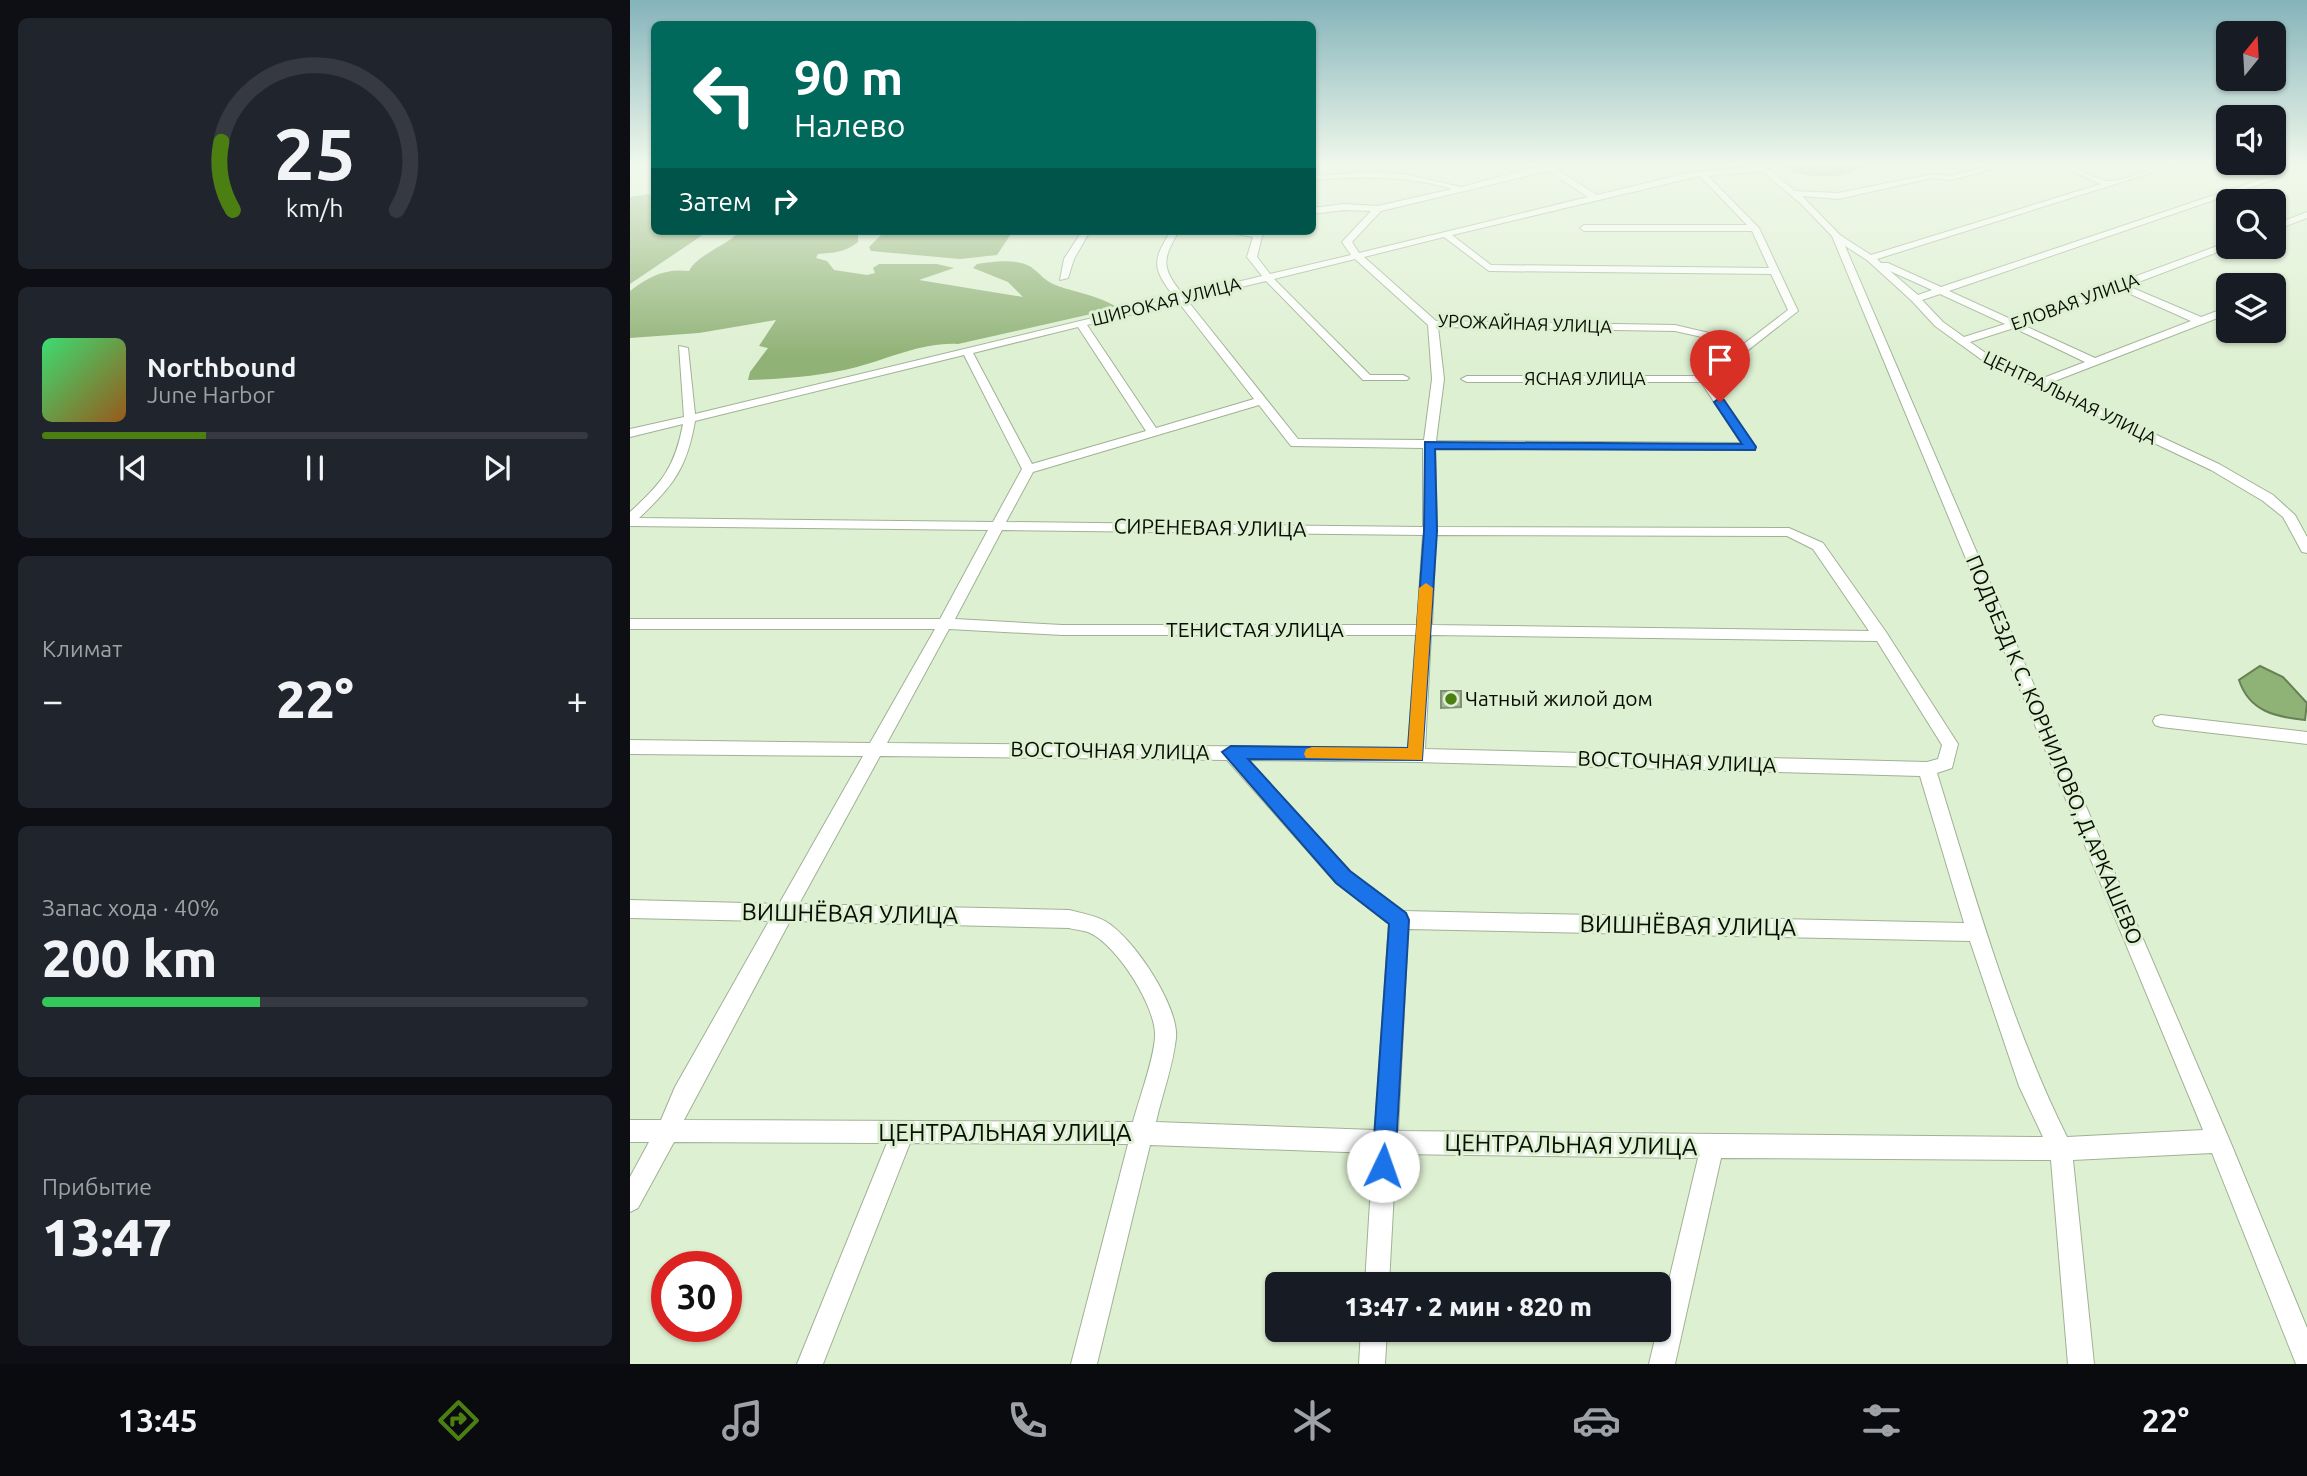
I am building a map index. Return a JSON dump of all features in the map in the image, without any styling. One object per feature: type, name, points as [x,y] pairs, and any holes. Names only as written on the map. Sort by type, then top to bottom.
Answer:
[{"type":"street","points":[[1356,255],[1347,242],[1359,230]]},
{"type":"street","name":"ШИРОКАЯ УЛИЦА","points":[[630,433],[1464,230]]},
{"type":"street","points":[[1173,235],[1161,254],[1162,275],[1295,443],[1750,447],[1704,379],[1793,310],[1756,230]]},
{"type":"street","name":"ПОДЪЕЗД К С. КОРНИЛОВО, Д.АРКАШЕВО","points":[[1830,230],[1836,236],[2219,1141],[2307,1360]]},
{"type":"street","points":[[1870,258],[1963,230]]},
{"type":"street","points":[[1916,299],[2120,230]]},
{"type":"street","points":[[1446,234],[1489,268],[1776,271]]},
{"type":"street","points":[[1063,278],[1073,252],[1084,235]]},
{"type":"street","points":[[1260,235],[1252,257],[1267,277],[1367,378],[1403,379]]},
{"type":"street","name":"ЦЕНТРАЛЬНАЯ УЛИЦА","points":[[1836,236],[1870,258],[1940,324],[1993,363],[2215,467],[2268,498],[2288,515],[2307,549]]},
{"type":"street","name":"ЕЛОВАЯ УЛИЦА","points":[[1961,341],[2014,325],[2216,250]]},
{"type":"street","name":"УРОЖАЙНАЯ УЛИЦА","points":[[1356,255],[1433,324],[1675,328],[1704,335],[1741,350]]},
{"type":"street","points":[[1870,258],[2095,362]]},
{"type":"street","points":[[2121,286],[2201,321]]},
{"type":"street","points":[[2037,384],[2216,315]]},
{"type":"street","points":[[1080,323],[1153,432]]},
{"type":"street","points":[[1416,755],[1430,531],[1429,445],[1438,379],[1433,324]]},
{"type":"street","points":[[630,521],[672,480],[684,454],[690,419],[683,348]]},
{"type":"street","points":[[967,351],[1028,468]]},
{"type":"street","name":"ЯСНАЯ УЛИЦА","points":[[1467,379],[1704,379]]},
{"type":"street","points":[[630,1200],[668,1131],[683,1095],[1000,525],[1028,468],[1261,401]]},
{"type":"street","name":"СИРЕНЕВАЯ УЛИЦА","points":[[630,521],[1430,531],[1789,532],[1818,546],[1881,636]]},
{"type":"street","name":"ТЕНИСТАЯ УЛИЦА","points":[[630,624],[945,624],[1062,630],[1422,630],[1881,636]]},
{"type":"street","points":[[1881,636],[1950,744],[1946,762],[1927,769],[1977,932],[2030,1086],[2061,1149],[2081,1364]]},
{"type":"street","points":[[2161,722],[2307,738]]},
{"type":"street","name":"ВОСТОЧНАЯ УЛИЦА","points":[[630,747],[1416,755],[1927,769]]},
{"type":"street","points":[[1231,752],[1343,877],[1399,920],[1378,1272]]},
{"type":"street","name":"ВИШНЁВАЯ УЛИЦА","points":[[630,909],[1069,919],[1100,928],[1132,962],[1162,1011],[1166,1036],[1144,1133],[1084,1364]]},
{"type":"street","name":"ВИШНЁВАЯ УЛИЦА","points":[[1399,920],[1977,932]]},
{"type":"street","name":"ЦЕНТРАЛЬНАЯ УЛИЦА","points":[[630,1131],[1144,1133],[1385,1142],[1712,1147],[2061,1149],[2219,1141]]},
{"type":"street","points":[[810,1364],[903,1133]]},
{"type":"street","points":[[1662,1364],[1712,1147]]},
{"type":"street","points":[[1372,1364],[1373,1342]]},
{"type":"shaded area","points":[[630,230],[651,230],[651,235],[703,235],[630,284]]},
{"type":"shaded area","points":[[736,235],[858,235],[858,242],[849,248],[818,254],[816,258],[827,261],[834,270],[867,275],[875,273],[873,268],[879,264],[937,264],[954,268],[919,280],[1023,297],[1008,282],[973,268],[977,264],[990,262],[1019,262],[1031,267],[1054,284],[1115,306],[1100,312],[958,344],[932,345],[844,370],[775,379],[748,380],[750,372],[768,348],[759,346],[776,320],[699,333],[630,338],[630,291],[658,274],[689,271],[704,256]]},
{"type":"shaded area","points":[[881,235],[1010,235],[997,255],[960,259],[871,251],[869,247]]},
{"type":"shaded area","points":[[2260,666],[2283,677],[2307,703],[2305,720],[2274,714],[2249,699],[2239,680]]},
{"type":"building","name":"Чатный жилой дом","points":[[1441,691],[1461,691],[1461,707],[1441,708]]},
{"type":"slow traffic","points":[[1312,754],[1416,755],[1426,588]]},
{"type":"place","name":"Чатный жилой дом","points":[[1451,699]]},
{"type":"route","points":[[1383,1166],[1399,920],[1343,877],[1231,752],[1416,755],[1430,531],[1429,445],[1750,447],[1720,402]]}]
